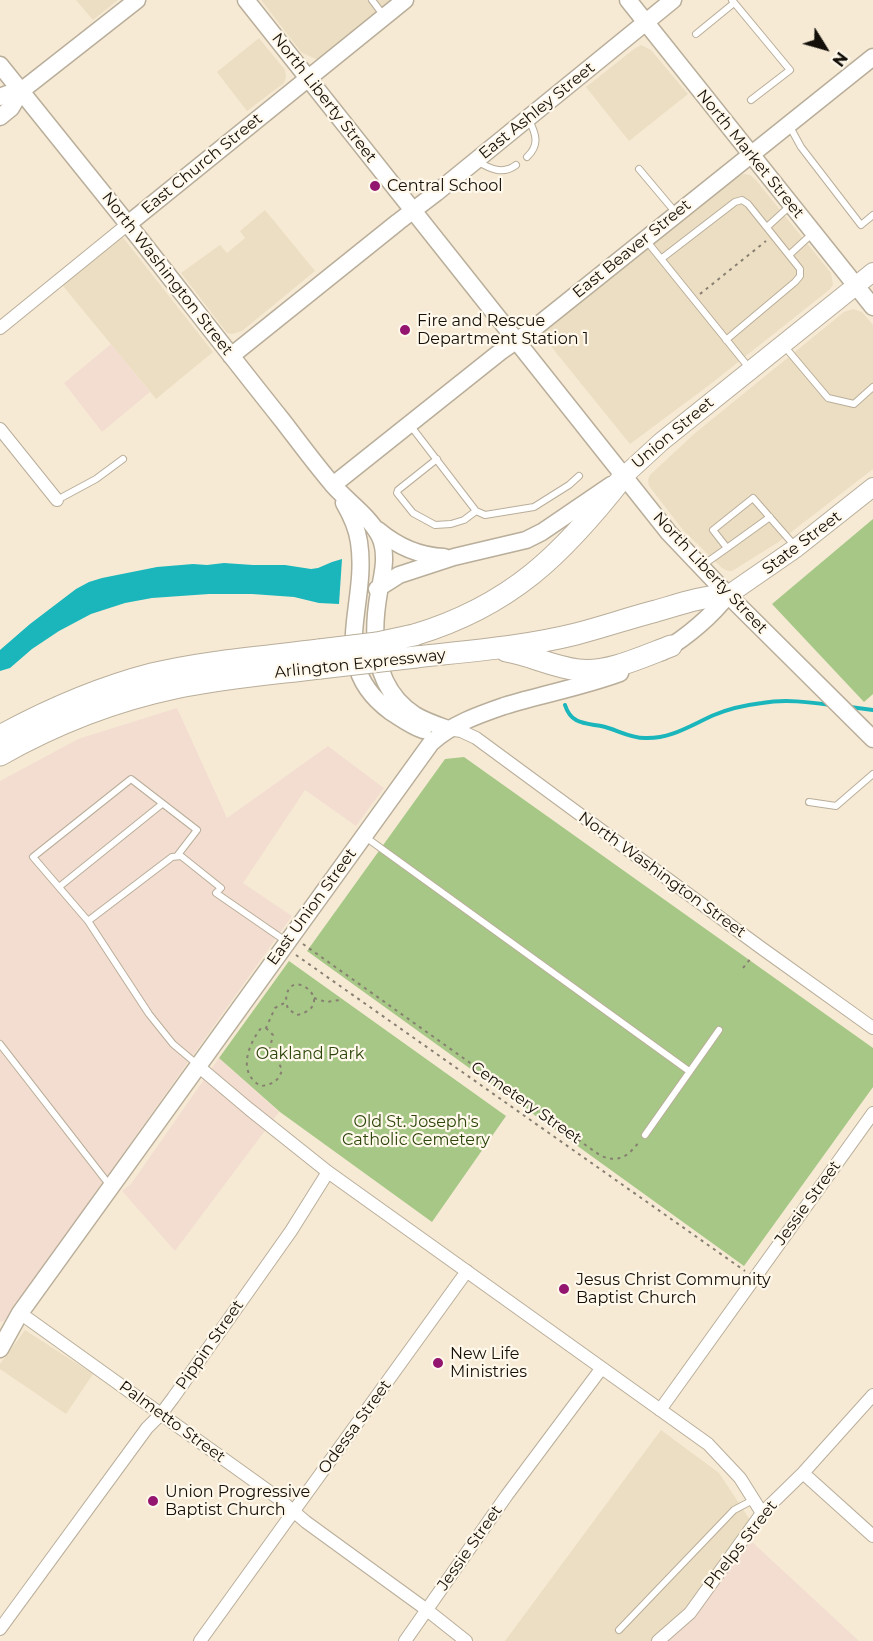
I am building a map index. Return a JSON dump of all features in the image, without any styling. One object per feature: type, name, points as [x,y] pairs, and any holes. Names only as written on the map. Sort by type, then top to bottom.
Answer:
[{"type":"highway","name":"Arlington Expressway","points":[[0,736],[40,715],[319,659],[444,625],[476,611],[507,593],[536,572],[571,540],[624,476]]},
{"type":"highway","name":"Arlington Expressway","points":[[319,659],[416,657],[490,649],[563,637],[684,602],[728,595]]},
{"type":"highway","points":[[490,649],[510,651],[568,668],[586,670],[616,665],[671,646]]},
{"type":"highway","name":"Arlington Expressway","points":[[0,755],[40,733],[79,707]]},
{"type":"main road","name":"Union Street","points":[[624,476],[652,449],[873,272]]},
{"type":"main road","name":"State Street","points":[[728,595],[796,548],[873,487]]},
{"type":"street","points":[[0,117],[11,108],[21,92],[137,0]]},
{"type":"street","name":"North Liberty Street","points":[[246,0],[665,529],[867,734]]},
{"type":"street","name":"East Church Street","points":[[0,328],[405,0]]},
{"type":"street","name":"North Market Street","points":[[628,0],[873,307]]},
{"type":"street","name":"East Ashley Street","points":[[231,356],[673,0]]},
{"type":"street","name":"East Beaver Street","points":[[333,485],[873,57]]},
{"type":"street","name":"North Washington Street","points":[[0,65],[333,485],[380,536],[383,548],[383,569],[375,641],[383,679],[392,694],[406,708],[425,720],[466,733],[481,742],[760,948],[873,1028]]},
{"type":"street","points":[[0,97],[21,92]]},
{"type":"street","points":[[0,429],[57,500]]},
{"type":"street","name":"Union Street","points":[[357,614],[366,600],[381,586],[399,575],[454,557],[532,538],[624,476]]},
{"type":"street","name":"North Washington Street","points":[[333,485],[351,517],[359,543],[361,564],[354,656],[360,674],[370,693],[385,707],[414,727],[430,730],[448,729]]},
{"type":"street","name":"Union Street","points":[[371,524],[394,542],[409,550],[429,556],[454,557]]},
{"type":"street","name":"East Union Street","points":[[2,1343],[20,1313],[436,738],[466,720],[492,710],[539,695],[590,683],[639,665],[702,624],[728,595]]},
{"type":"street","points":[[198,1066],[328,1172],[708,1444],[740,1478],[762,1513]]},
{"type":"street","name":"Jessie Street","points":[[660,1410],[873,1113]]},
{"type":"street","name":"Pippin Street","points":[[0,1629],[147,1428],[161,1414],[291,1231],[328,1172]]},
{"type":"street","name":"Odessa Street","points":[[200,1641],[467,1271]]},
{"type":"street","name":"Palmetto Street","points":[[20,1313],[278,1498],[306,1522],[466,1641]]},
{"type":"street","name":"Jessie Street","points":[[405,1641],[507,1495],[601,1369]]},
{"type":"street","name":"Phelps Street","points":[[658,1641],[690,1613],[762,1513],[803,1473],[873,1395]]},
{"type":"street","points":[[803,1473],[873,1536]]},
{"type":"lane","points":[[372,0],[384,17]]},
{"type":"lane","points":[[696,34],[733,1],[790,70],[751,100]]},
{"type":"lane","points":[[527,157],[535,148],[537,141],[528,118]]},
{"type":"lane","points":[[788,124],[801,147],[861,225],[873,215]]},
{"type":"lane","points":[[476,160],[498,171],[506,171],[516,165]]},
{"type":"lane","points":[[639,169],[676,214]]},
{"type":"lane","points":[[661,259],[735,202],[742,200],[748,204],[767,227],[800,269],[800,276],[726,340]]},
{"type":"lane","points":[[767,227],[791,205]]},
{"type":"lane","points":[[789,255],[814,233]]},
{"type":"lane","points":[[645,239],[750,370]]},
{"type":"lane","points":[[783,344],[828,398],[854,404],[873,387]]},
{"type":"lane","points":[[410,424],[476,511],[486,515],[534,507],[579,476]]},
{"type":"lane","points":[[57,500],[96,479],[123,459]]},
{"type":"lane","points":[[437,459],[397,493],[412,513],[435,525],[464,520],[476,511]]},
{"type":"lane","points":[[727,548],[712,530],[753,498],[796,548]]},
{"type":"lane","points":[[700,567],[770,517]]},
{"type":"lane","points":[[809,802],[836,806],[873,774]]},
{"type":"lane","points":[[177,856],[197,830],[130,779],[33,857],[88,921],[149,1014],[173,1044],[198,1066]]},
{"type":"lane","points":[[59,887],[162,804]]},
{"type":"lane","points":[[363,836],[689,1071]]},
{"type":"lane","points":[[88,921],[172,857],[181,856],[221,888],[216,893],[287,942]]},
{"type":"lane","points":[[645,1135],[719,1030]]},
{"type":"lane","points":[[0,1044],[111,1187]]},
{"type":"lane","points":[[619,1630],[734,1510],[753,1499]]},
{"type":"path","points":[[700,294],[762,244]]},
{"type":"path","points":[[287,942],[601,1156],[608,1159],[626,1156],[645,1135]]},
{"type":"path","name":"Cemetery Street","points":[[287,942],[755,1278]]},
{"type":"path","points":[[744,968],[751,958]]},
{"type":"path","points":[[294,985],[308,987],[314,998],[310,1009],[297,1015],[288,1009],[286,1002],[288,991],[294,985]]},
{"type":"path","points":[[314,998],[326,1002],[340,1000]]},
{"type":"path","points":[[266,1028],[275,1008],[286,1002]]},
{"type":"path","points":[[261,1028],[266,1028],[273,1035],[270,1056],[281,1064],[282,1069],[281,1075],[274,1082],[261,1086],[251,1079],[247,1071],[251,1042],[261,1028]]},
{"type":"shaded area","points":[[76,0],[118,0],[93,20]]},
{"type":"shaded area","points":[[261,0],[393,0],[320,60],[301,52]]},
{"type":"shaded area","points":[[259,38],[285,70],[286,77],[284,83],[247,111],[217,72]]},
{"type":"shaded area","points":[[641,45],[651,50],[688,94],[629,141],[586,87]]},
{"type":"shaded area","points":[[744,174],[756,180],[831,273],[833,285],[708,386],[630,444],[541,334],[737,177]]},
{"type":"shaded area","points":[[265,210],[315,271],[242,331],[227,333],[181,273],[220,245],[227,253],[245,238],[240,231]]},
{"type":"shaded area","points":[[114,226],[213,352],[156,399],[54,275]]},
{"type":"shaded area","points":[[853,309],[862,312],[873,325],[873,469],[777,543],[732,571],[728,571],[722,568],[683,530],[649,486],[650,475],[694,434],[844,312]]},
{"type":"shaded area","points":[[111,344],[150,392],[102,432],[64,383]]},
{"type":"shaded area","points":[[177,708],[227,818],[328,746],[384,788],[356,826],[305,790],[243,883],[292,916],[4,1321],[0,1322],[0,781],[78,739]]},
{"type":"shaded area","points":[[219,1058],[279,1112],[175,1251],[122,1191],[131,1184]]},
{"type":"shaded area","points":[[25,1330],[93,1374],[66,1414],[0,1369],[0,1364]]},
{"type":"shaded area","points":[[661,1430],[719,1473],[758,1532],[686,1623],[665,1641],[505,1641]]},
{"type":"shaded area","points":[[751,1541],[859,1641],[665,1641],[686,1623]]},
{"type":"green space","points":[[873,519],[873,694],[864,702],[772,604]]},
{"type":"green space","points":[[464,757],[873,1048],[873,1087],[744,1266],[307,951],[445,759]]},
{"type":"green space","points":[[289,961],[506,1116],[432,1222],[280,1112],[219,1058]]},
{"type":"water","points":[[342,559],[339,604],[319,603],[294,597],[252,594],[152,598],[125,603],[91,614],[59,631],[32,649],[10,668],[0,671],[0,650],[30,624],[76,589],[89,582],[157,567],[224,563],[285,565],[311,569]]},
{"type":"waterway","points":[[565,705],[571,716],[579,722],[607,727],[633,737],[645,738],[672,734],[719,713],[750,705],[788,701],[831,705]]},
{"type":"waterway","points":[[850,707],[873,710]]},
{"type":"place","name":"Central School","points":[[375,186]]},
{"type":"place","name":"Fire and Rescue Department Station 1","points":[[405,330]]},
{"type":"place","name":"Jesus Christ Community Baptist Church","points":[[564,1289]]},
{"type":"place","name":"New Life Ministries","points":[[438,1363]]},
{"type":"place","name":"Union Progressive Baptist Church","points":[[153,1501]]},
{"type":"park label","name":"Oakland Park","points":[[310,1054]]},
{"type":"park label","name":"Old St. Joseph's Catholic Cemetery","points":[[416,1131]]}]
